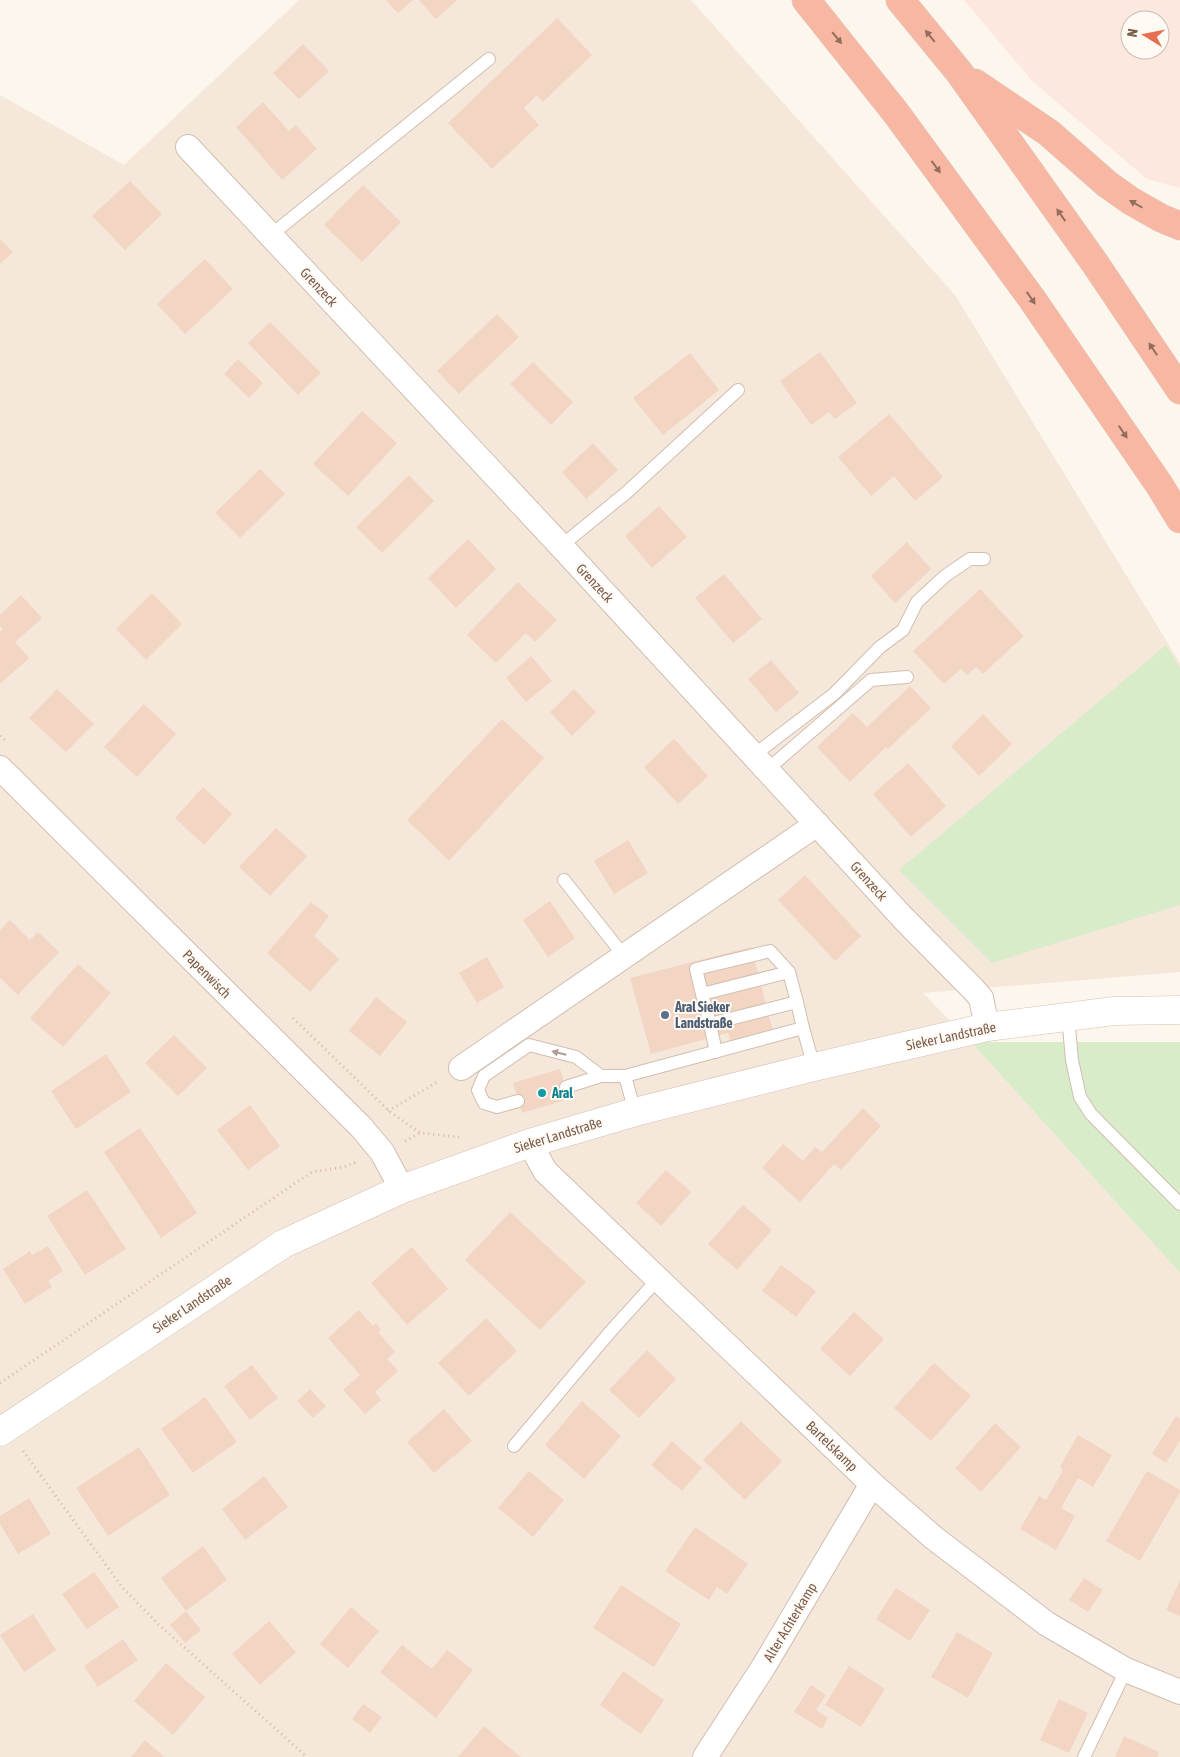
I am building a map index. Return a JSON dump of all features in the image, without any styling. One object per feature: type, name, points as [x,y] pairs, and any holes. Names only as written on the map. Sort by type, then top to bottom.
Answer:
[{"type":"highway","points":[[806,0],[896,113],[1032,299],[1160,486],[1180,520]]},
{"type":"highway","points":[[900,0],[960,72],[1094,262],[1180,390]]},
{"type":"highway","points":[[960,72],[1049,133],[1107,184],[1161,218],[1180,226]]},
{"type":"street","name":"Grenzeck","points":[[188,147],[562,546],[904,919],[981,998],[987,1027]]},
{"type":"street","name":"Papenwisch","points":[[0,768],[361,1127],[382,1152],[402,1188]]},
{"type":"street","points":[[461,1068],[817,824]]},
{"type":"street","name":"Sieker Landstraße","points":[[3,1430],[283,1244],[402,1188],[530,1143],[635,1112],[814,1067],[987,1027],[1114,1011],[1180,1010]]},
{"type":"street","name":"Bartelskamp","points":[[530,1143],[545,1171],[872,1484],[968,1566],[1047,1624],[1126,1670],[1180,1692]]},
{"type":"street","name":"Alter Achterkamp","points":[[704,1757],[764,1666],[872,1484]]},
{"type":"lane","points":[[271,235],[489,59]]},
{"type":"lane","points":[[562,546],[626,493],[738,390]]},
{"type":"lane","points":[[761,762],[834,694],[880,647],[903,630],[917,602],[945,576],[970,559],[984,559]]},
{"type":"lane","points":[[761,762],[871,680],[907,677]]},
{"type":"lane","points":[[564,880],[624,956]]},
{"type":"lane","points":[[716,1052],[696,969],[770,951],[789,972],[814,1067]]},
{"type":"lane","points":[[702,994],[789,972]]},
{"type":"lane","points":[[710,1024],[797,1002]]},
{"type":"lane","points":[[1068,1016],[1072,1060],[1080,1097],[1090,1114],[1180,1204]]},
{"type":"lane","points":[[566,1087],[601,1076],[625,1076],[803,1028]]},
{"type":"lane","points":[[518,1101],[497,1107],[484,1103],[478,1090],[484,1076],[529,1045],[576,1057],[601,1076]]},
{"type":"lane","points":[[625,1076],[635,1112]]},
{"type":"lane","points":[[514,1446],[610,1332],[658,1279]]},
{"type":"lane","points":[[1084,1757],[1126,1670]]},
{"type":"path","points":[[361,1127],[461,1068]]},
{"type":"path","points":[[0,1383],[312,1172],[344,1167],[382,1152],[420,1133],[389,1111]]},
{"type":"path","points":[[3,1430],[122,1587],[157,1623],[307,1757]]},
{"type":"shaded area","points":[[299,0],[691,0],[955,295],[1180,663],[1180,972],[923,993],[971,1042],[1180,1273],[1180,1757],[0,1757],[0,95],[124,165]]},
{"type":"shaded area","points":[[964,0],[1180,0],[1180,188],[1147,179],[1033,82]]},
{"type":"green space","points":[[1166,645],[1180,668],[1180,905],[992,963],[899,870]]},
{"type":"green space","points":[[971,1042],[1180,1042],[1180,1273]]},
{"type":"building","points":[[386,0],[413,0],[398,13]]},
{"type":"building","points":[[419,0],[457,0],[436,19]]},
{"type":"building","points":[[557,18],[592,55],[543,102],[537,95],[524,108],[539,125],[492,169],[448,123]]},
{"type":"building","points":[[303,44],[329,71],[299,99],[273,73]]},
{"type":"building","points":[[263,102],[289,131],[296,125],[317,149],[282,180],[236,127]]},
{"type":"building","points":[[130,181],[162,214],[125,250],[92,216]]},
{"type":"building","points":[[363,185],[401,222],[362,262],[324,225]]},
{"type":"building","points":[[0,239],[13,252],[0,264]]},
{"type":"building","points":[[205,259],[233,289],[185,334],[157,304]]},
{"type":"building","points":[[497,314],[519,337],[459,394],[437,371]]},
{"type":"building","points":[[270,322],[321,373],[298,395],[248,343]]},
{"type":"building","points":[[820,352],[857,403],[835,419],[829,412],[811,425],[780,381]]},
{"type":"building","points":[[690,353],[719,390],[663,435],[633,398]]},
{"type":"building","points":[[238,359],[263,383],[249,398],[224,374]]},
{"type":"building","points":[[533,362],[573,402],[551,425],[510,384]]},
{"type":"building","points":[[362,411],[397,443],[348,496],[313,464]]},
{"type":"building","points":[[889,414],[943,477],[915,501],[894,476],[871,496],[838,457]]},
{"type":"building","points":[[593,443],[618,470],[586,499],[562,472]]},
{"type":"building","points":[[260,469],[285,494],[240,538],[215,513]]},
{"type":"building","points":[[409,475],[434,501],[382,553],[356,527]]},
{"type":"building","points":[[659,506],[687,537],[652,568],[625,536]]},
{"type":"building","points":[[468,539],[496,569],[456,608],[428,578]]},
{"type":"building","points":[[907,542],[931,569],[895,603],[871,576]]},
{"type":"building","points":[[724,574],[762,619],[733,643],[695,598]]},
{"type":"building","points":[[518,582],[557,620],[535,642],[526,633],[496,663],[467,635]]},
{"type":"building","points":[[980,589],[1024,636],[983,674],[976,667],[967,675],[961,669],[944,684],[913,651]]},
{"type":"building","points":[[152,593],[182,624],[146,660],[116,629]]},
{"type":"building","points":[[21,595],[42,618],[15,642],[29,658],[0,684],[0,632],[3,629],[0,626],[0,615]]},
{"type":"building","points":[[531,656],[552,681],[526,702],[506,678]]},
{"type":"building","points":[[771,660],[799,693],[776,712],[748,679]]},
{"type":"building","points":[[910,686],[931,708],[888,749],[886,747],[850,782],[817,747],[853,713],[867,727]]},
{"type":"building","points":[[57,689],[94,724],[66,752],[29,718]]},
{"type":"building","points":[[574,689],[596,712],[572,736],[550,712]]},
{"type":"building","points":[[144,704],[176,734],[137,777],[104,747]]},
{"type":"building","points":[[983,714],[1012,744],[979,776],[951,746]]},
{"type":"building","points":[[502,719],[544,758],[449,861],[407,820]]},
{"type":"building","points":[[674,739],[708,776],[678,804],[644,767]]},
{"type":"building","points":[[908,763],[946,806],[911,837],[873,794]]},
{"type":"building","points":[[203,787],[232,814],[204,845],[175,818]]},
{"type":"building","points":[[276,828],[307,856],[270,896],[239,867]]},
{"type":"building","points":[[628,840],[648,873],[614,894],[594,861]]},
{"type":"building","points":[[805,875],[861,936],[835,961],[778,900]]},
{"type":"building","points":[[550,901],[575,938],[548,957],[523,920]]},
{"type":"building","points":[[311,902],[329,916],[314,936],[339,959],[310,992],[267,953]]},
{"type":"building","points":[[10,920],[30,940],[38,932],[59,952],[18,995],[0,978],[0,930]]},
{"type":"building","points":[[751,947],[775,1039],[733,1050],[728,1033],[651,1054],[630,978]]},
{"type":"building","points":[[487,957],[504,987],[477,1003],[459,973]]},
{"type":"building","points":[[78,964],[111,993],[63,1047],[30,1018]]},
{"type":"building","points":[[376,997],[407,1022],[380,1056],[349,1031]]},
{"type":"building","points":[[174,1035],[207,1068],[178,1096],[145,1063]]},
{"type":"building","points":[[106,1054],[131,1092],[76,1129],[51,1091]]},
{"type":"building","name":"Aral","points":[[560,1069],[569,1099],[522,1113],[513,1083]]},
{"type":"building","points":[[250,1105],[280,1146],[248,1170],[217,1130]]},
{"type":"building","points":[[863,1108],[881,1126],[841,1170],[834,1164],[800,1202],[762,1168],[783,1144],[803,1161],[815,1147],[822,1152]]},
{"type":"building","points":[[140,1128],[197,1213],[161,1238],[104,1152]]},
{"type":"building","points":[[666,1170],[691,1192],[661,1226],[636,1203]]},
{"type":"building","points":[[87,1190],[126,1249],[85,1275],[47,1216]]},
{"type":"building","points":[[743,1205],[772,1230],[737,1270],[708,1244]]},
{"type":"building","points":[[510,1212],[586,1282],[540,1330],[465,1260]]},
{"type":"building","points":[[48,1246],[63,1271],[48,1281],[52,1287],[25,1304],[3,1269],[30,1251],[32,1255]]},
{"type":"building","points":[[412,1247],[448,1289],[407,1325],[371,1283]]},
{"type":"building","points":[[781,1265],[816,1291],[796,1317],[762,1291]]},
{"type":"building","points":[[359,1310],[373,1326],[376,1323],[381,1330],[378,1332],[395,1352],[387,1359],[398,1371],[375,1392],[381,1400],[365,1414],[343,1390],[360,1375],[328,1338]]},
{"type":"building","points":[[854,1312],[884,1339],[850,1376],[820,1349]]},
{"type":"building","points":[[486,1318],[517,1351],[469,1396],[438,1363]]},
{"type":"building","points":[[647,1350],[676,1379],[639,1418],[609,1390]]},
{"type":"building","points":[[934,1363],[971,1396],[931,1441],[894,1408]]},
{"type":"building","points":[[252,1365],[278,1398],[250,1420],[224,1386]]},
{"type":"building","points":[[310,1389],[326,1406],[313,1418],[297,1401]]},
{"type":"building","points":[[205,1397],[237,1442],[193,1473],[161,1429]]},
{"type":"building","points":[[582,1401],[621,1436],[584,1479],[545,1445]]},
{"type":"building","points":[[444,1409],[472,1441],[434,1473],[407,1442]]},
{"type":"building","points":[[1176,1416],[1180,1419],[1180,1440],[1166,1463],[1152,1454]]},
{"type":"building","points":[[741,1421],[782,1461],[745,1500],[703,1460]]},
{"type":"building","points":[[995,1423],[1021,1447],[981,1492],[955,1468]]},
{"type":"building","points":[[1078,1435],[1112,1455],[1093,1487],[1078,1478],[1061,1508],[1075,1516],[1056,1550],[1020,1529],[1039,1496],[1046,1500],[1063,1470],[1060,1467]]},
{"type":"building","points":[[672,1441],[702,1468],[682,1491],[651,1465]]},
{"type":"building","points":[[139,1447],[170,1495],[108,1536],[76,1488]]},
{"type":"building","points":[[529,1471],[564,1500],[533,1537],[498,1508]]},
{"type":"building","points":[[1147,1471],[1180,1490],[1180,1492],[1140,1561],[1106,1541]]},
{"type":"building","points":[[264,1476],[288,1507],[245,1540],[222,1509]]},
{"type":"building","points":[[29,1498],[51,1534],[18,1554],[0,1524],[0,1516]]},
{"type":"building","points":[[695,1527],[748,1564],[727,1594],[717,1587],[709,1600],[665,1571]]},
{"type":"building","points":[[203,1546],[227,1580],[186,1611],[161,1578]]},
{"type":"building","points":[[94,1572],[119,1607],[87,1629],[62,1594]]},
{"type":"building","points":[[1084,1578],[1103,1590],[1088,1612],[1069,1600]]},
{"type":"building","points":[[1180,1580],[1180,1616],[1166,1610]]},
{"type":"building","points":[[621,1585],[681,1624],[654,1667],[593,1628]]},
{"type":"building","points":[[896,1588],[930,1610],[910,1641],[876,1619]]},
{"type":"building","points":[[351,1607],[379,1631],[348,1668],[320,1644]]},
{"type":"building","points":[[186,1611],[201,1630],[185,1643],[170,1625]]},
{"type":"building","points":[[33,1614],[56,1650],[24,1672],[0,1635]]},
{"type":"building","points":[[269,1621],[296,1652],[260,1685],[232,1654]]},
{"type":"building","points":[[957,1632],[993,1653],[968,1698],[931,1677]]},
{"type":"building","points":[[123,1639],[138,1660],[98,1687],[84,1666]]},
{"type":"building","points":[[402,1645],[432,1669],[447,1650],[473,1670],[436,1718],[380,1672]]},
{"type":"building","points":[[166,1663],[205,1697],[173,1735],[134,1701]]},
{"type":"building","points":[[849,1666],[885,1689],[861,1727],[825,1705]]},
{"type":"building","points":[[623,1671],[664,1700],[641,1734],[600,1705]]},
{"type":"building","points":[[811,1685],[826,1695],[816,1710],[828,1718],[822,1729],[794,1712]]},
{"type":"building","points":[[1059,1699],[1088,1713],[1069,1753],[1040,1740]]},
{"type":"building","points":[[363,1704],[382,1717],[370,1733],[352,1719]]},
{"type":"building","points":[[484,1726],[505,1744],[521,1757],[458,1757]]},
{"type":"building","points":[[1124,1736],[1159,1752],[1157,1757],[1115,1757]]},
{"type":"building","points":[[145,1740],[164,1757],[131,1757]]},
{"type":"place","name":"Aral Sieker Landstraße","points":[[665,1015]]},
{"type":"place","name":"Aral","points":[[542,1093]]}]
